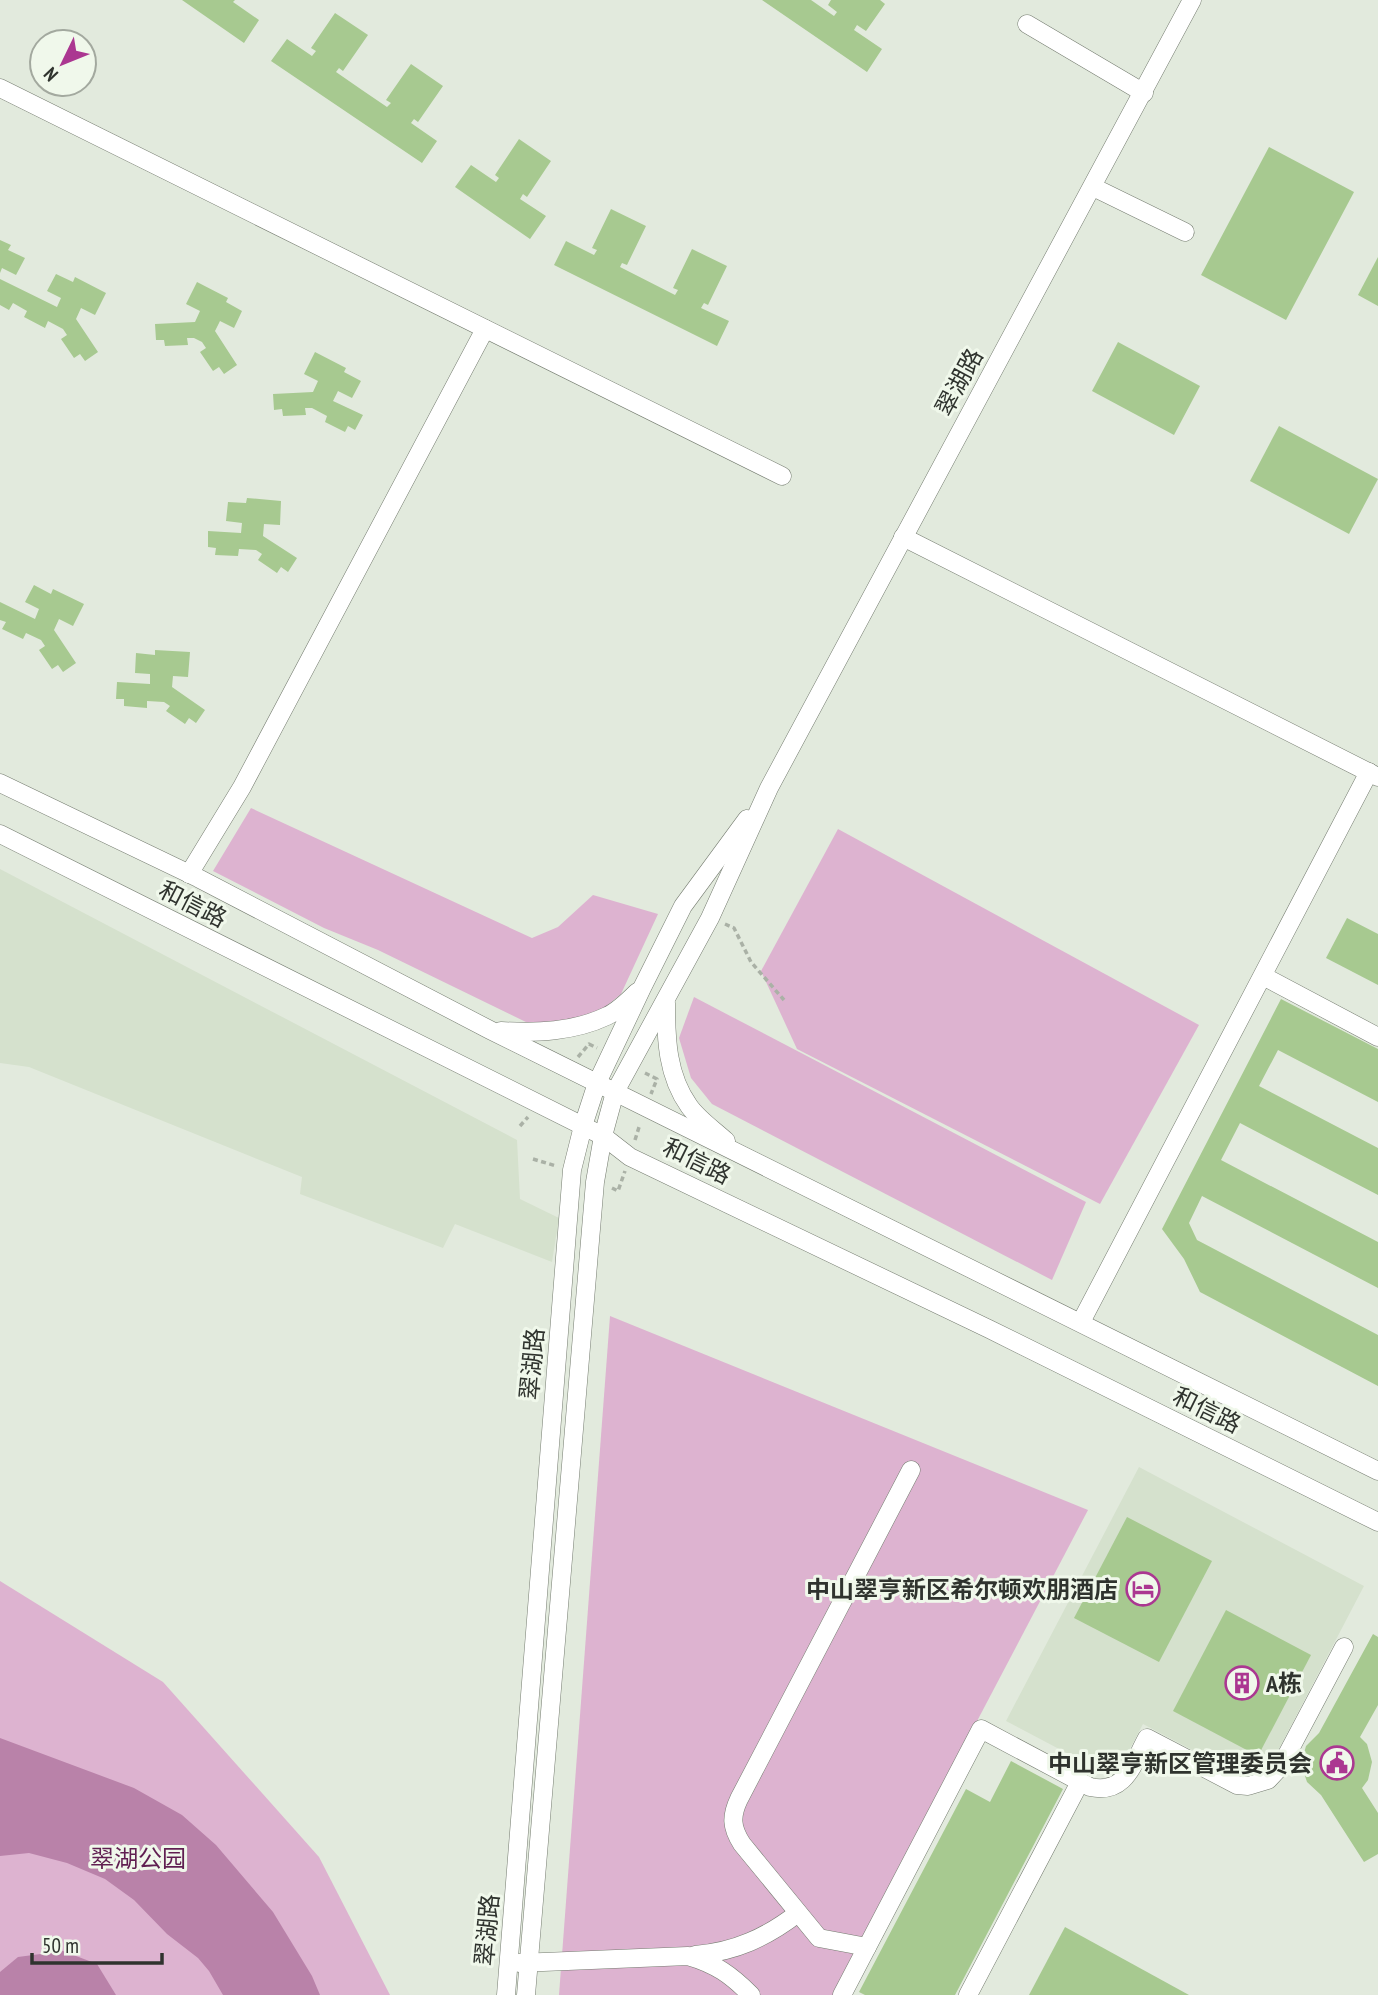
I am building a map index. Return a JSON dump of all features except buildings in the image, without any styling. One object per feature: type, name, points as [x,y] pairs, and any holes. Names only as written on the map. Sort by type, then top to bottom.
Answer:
[{"type":"street","name":"翠湖路","points":[[526,1995],[596,1182],[603,1136],[615,1092],[710,918],[769,788],[1192,0]]},
{"type":"street","points":[[1027,24],[1144,93]]},
{"type":"street","points":[[0,88],[782,476]]},
{"type":"street","points":[[1093,187],[1185,232]]},
{"type":"street","points":[[189,874],[242,787],[485,329]]},
{"type":"street","points":[[903,537],[1374,775],[1263,976],[1081,1322]]},
{"type":"street","name":"和信路","points":[[0,783],[189,874],[490,1030],[1378,1471]]},
{"type":"street","name":"翠湖路","points":[[506,1995],[572,1170],[597,1083],[683,906],[769,788]]},
{"type":"street","name":"和信路","points":[[0,834],[603,1136],[630,1157],[989,1329],[1378,1522]]},
{"type":"street","points":[[1263,976],[1378,1037]]},
{"type":"street","points":[[490,1030],[536,1033],[586,1024],[608,1016],[642,988]]},
{"type":"street","points":[[666,998],[667,1050],[678,1084],[690,1106],[738,1153]]},
{"type":"street","points":[[867,1947],[819,1938],[735,1833],[732,1822],[734,1810],[911,1469]]},
{"type":"street","points":[[842,1995],[981,1729],[1090,1787],[1111,1788],[1120,1783],[1147,1738],[1237,1785],[1248,1786],[1268,1780],[1281,1766],[1344,1647]]},
{"type":"street","points":[[968,1995],[1080,1782]]},
{"type":"street","points":[[509,1963],[712,1954],[758,1939],[779,1928],[798,1913]]},
{"type":"street","points":[[688,1956],[708,1962],[726,1972],[751,1995]]},
{"type":"path","points":[[710,918],[734,928],[751,962],[784,1000]]},
{"type":"shaded area","points":[[0,869],[517,1140],[520,1199],[559,1218],[552,1262],[455,1224],[443,1248],[300,1194],[302,1177],[29,1067],[0,1063]]},
{"type":"shaded area","points":[[1139,1467],[1364,1586],[1273,1760],[1268,1767],[1255,1774],[1240,1775],[1143,1724],[1114,1778],[1006,1721]]},
{"type":"shaded area","points":[[0,1738],[134,1788],[182,1815],[216,1845],[273,1912],[312,1976],[320,1995],[223,1995],[198,1958],[167,1934],[134,1900],[105,1879],[67,1863],[29,1853],[0,1856]]},
{"type":"shaded area","points":[[63,1951],[97,1964],[116,1995],[0,1995],[0,1972],[18,1957]]},
{"type":"green space","points":[[251,808],[532,938],[558,927],[593,895],[658,914],[621,994],[598,1013],[554,1025],[528,1023],[378,950],[324,928],[213,871]]},
{"type":"green space","points":[[838,829],[1199,1025],[1100,1204],[797,1049],[761,971]]},
{"type":"green space","points":[[694,997],[1086,1202],[1052,1280],[712,1104],[691,1078],[679,1038]]},
{"type":"green space","points":[[610,1316],[1088,1510],[833,1995],[559,1995]]},
{"type":"green space","name":"翠湖公园","points":[[0,1581],[163,1682],[319,1857],[390,1995],[0,1995]]},
{"type":"place","name":"中山翠亨新区希尔顿欢朋酒店","points":[[1143,1589]]},
{"type":"place","name":"A栋","points":[[1242,1683]]},
{"type":"place","name":"中山翠亨新区管理委员会","points":[[1337,1763]]}]
